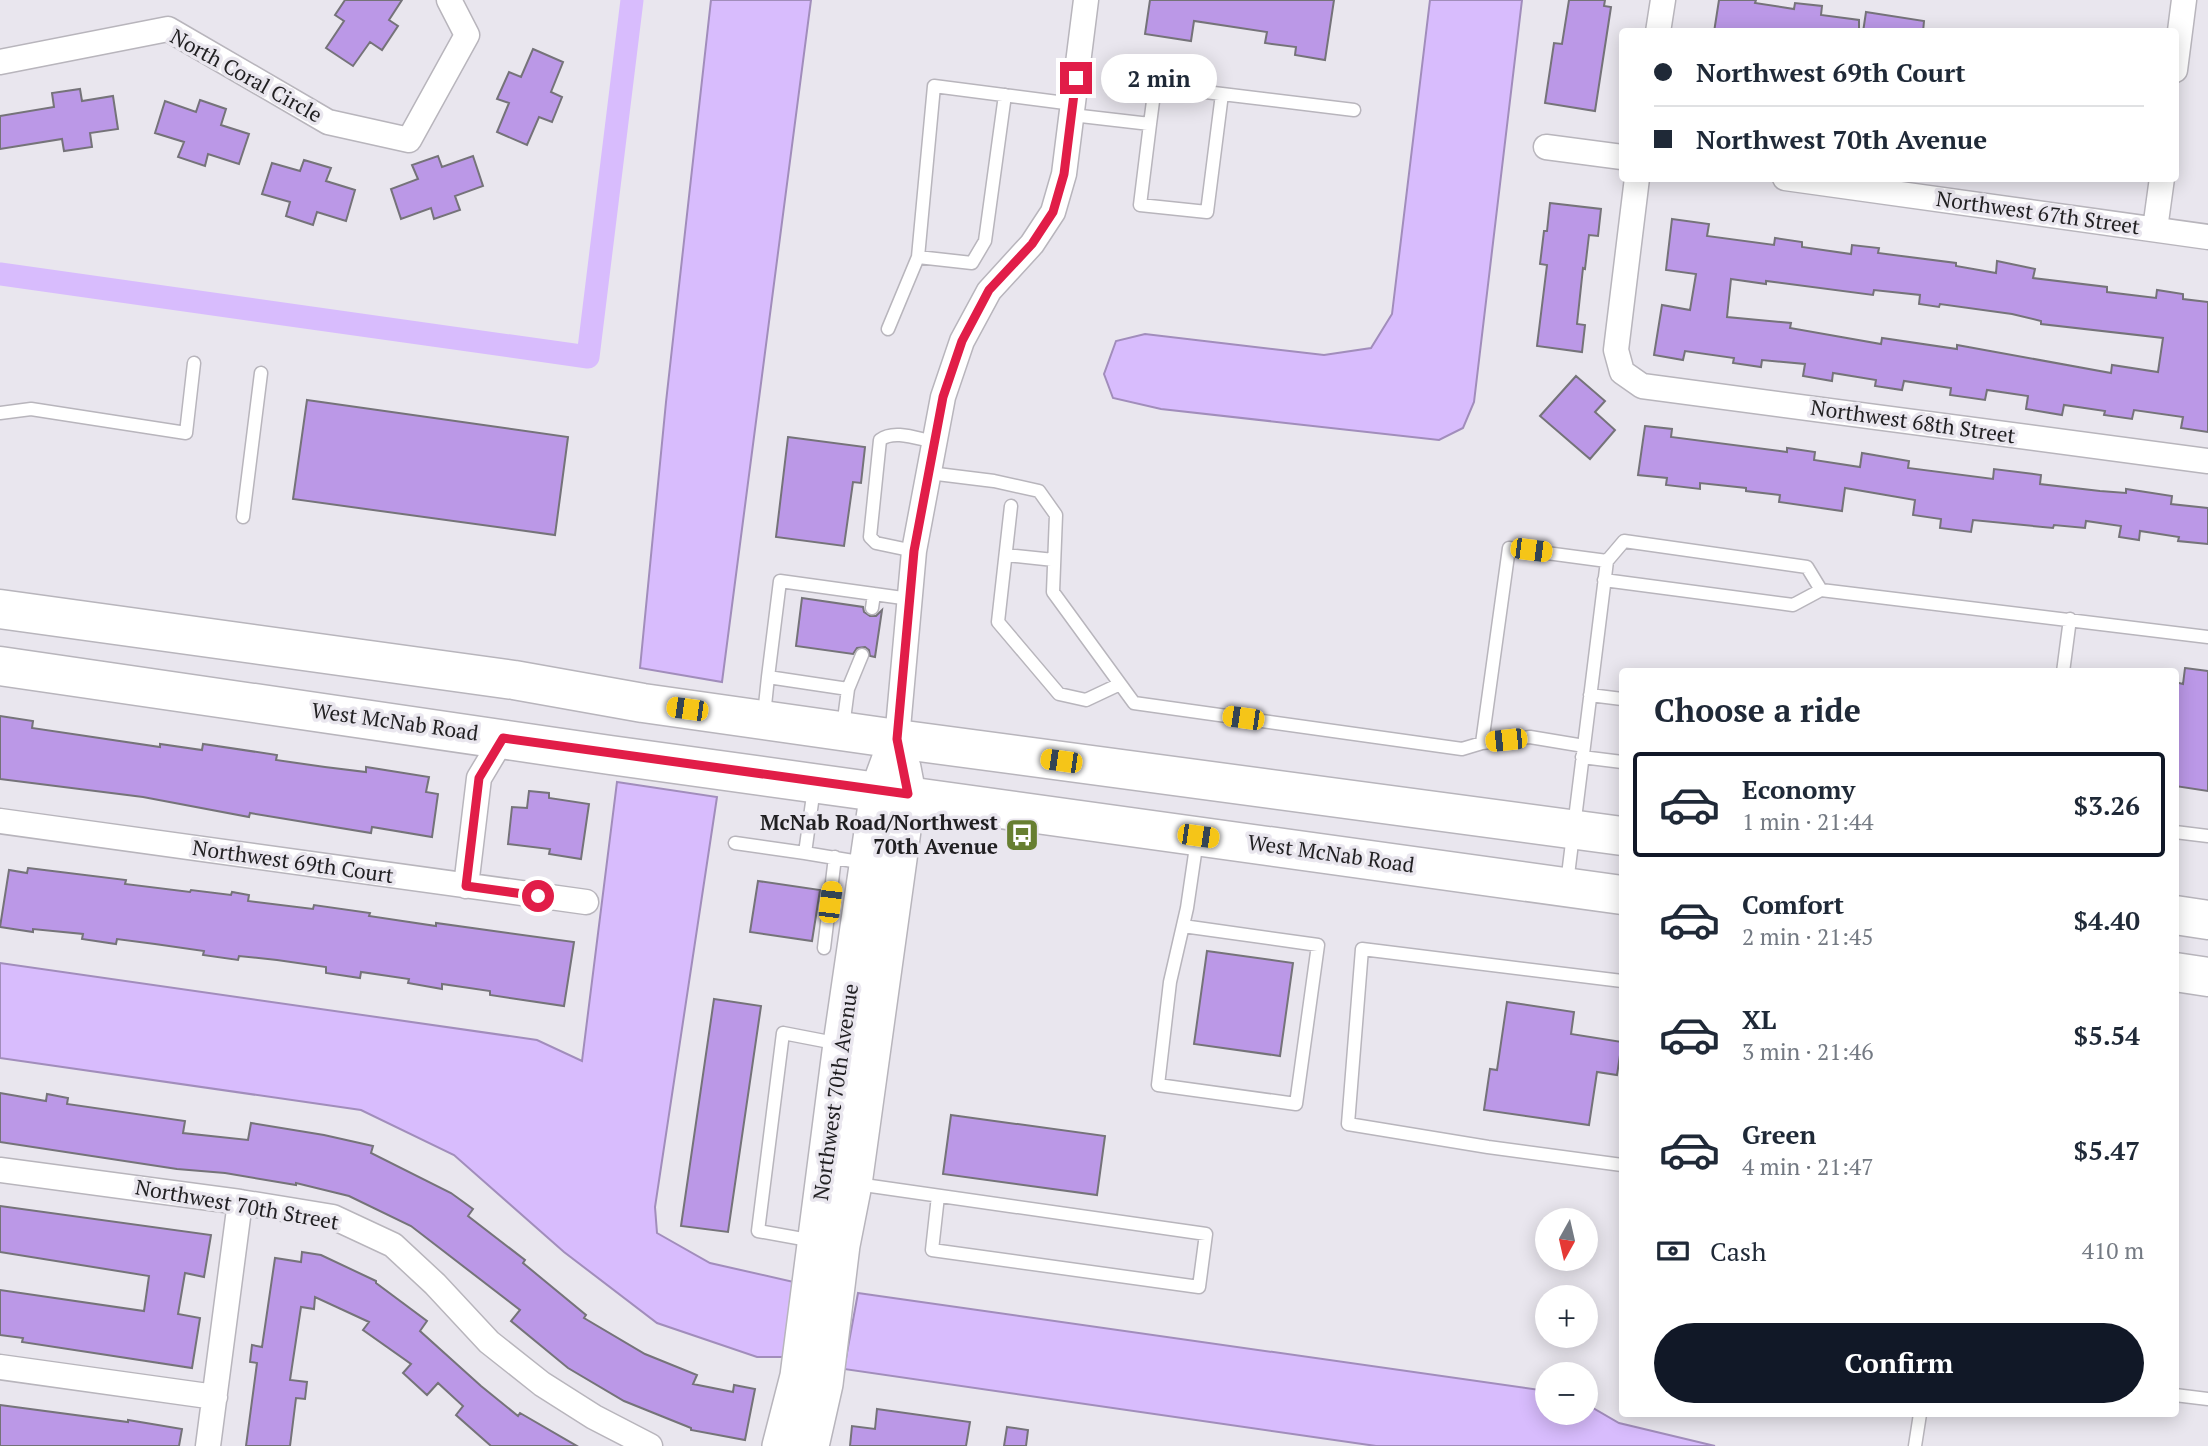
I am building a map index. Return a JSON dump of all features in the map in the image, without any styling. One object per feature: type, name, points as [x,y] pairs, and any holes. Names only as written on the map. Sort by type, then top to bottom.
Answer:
[{"type":"main road","points":[[0,609],[514,680],[643,703],[897,739],[1619,836]]},
{"type":"main road","name":"West McNab Road","points":[[0,666],[610,755],[1619,894]]},
{"type":"main road","points":[[2179,916],[2208,920]]},
{"type":"main road","points":[[2179,972],[2208,976]]},
{"type":"street","name":"North Coral Circle","points":[[0,62],[168,29],[328,122],[409,140],[467,35],[449,0]]},
{"type":"street","name":"Northwest 70th Avenue","points":[[780,1446],[829,1243],[854,1184],[914,551],[943,397],[962,341],[989,290],[1032,244],[1053,212],[1064,174],[1086,0]]},
{"type":"street","points":[[1659,28],[1663,0]]},
{"type":"street","points":[[2179,39],[2184,0]]},
{"type":"street","points":[[1546,147],[1619,156]]},
{"type":"street","name":"Northwest 68th Street","points":[[1637,182],[1616,350],[1622,372],[1642,386],[2208,461]]},
{"type":"street","name":"Northwest 67th Street","points":[[1814,182],[2208,237]]},
{"type":"street","points":[[2155,229],[2161,182]]},
{"type":"street","points":[[466,886],[479,778],[503,738]]},
{"type":"street","name":"Northwest 70th Avenue","points":[[811,1446],[825,1384],[829,1243],[841,1044],[869,864],[893,793]]},
{"type":"street","name":"Northwest 69th Court","points":[[0,821],[586,902]]},
{"type":"street","name":"Northwest 70th Street","points":[[0,1170],[333,1217],[393,1245],[435,1284],[489,1342],[542,1384],[593,1417],[650,1446]]},
{"type":"street","points":[[208,1446],[240,1202]]},
{"type":"street","points":[[0,1367],[215,1396]]},
{"type":"lane","points":[[888,329],[919,257],[934,86],[1005,95],[1150,124]]},
{"type":"lane","points":[[1222,94],[1207,212],[1140,205],[1155,86],[1222,94],[1354,110]]},
{"type":"lane","points":[[919,257],[972,263],[985,241],[1005,95]]},
{"type":"lane","points":[[0,413],[31,409],[186,433],[194,363]]},
{"type":"lane","points":[[243,517],[261,373]]},
{"type":"lane","points":[[914,551],[876,543],[870,537],[880,440],[886,435],[935,442]]},
{"type":"lane","points":[[929,473],[994,481],[1039,491],[1056,515],[1053,592],[1134,703],[1462,749],[1482,743],[1530,737],[1619,761]]},
{"type":"lane","points":[[1011,506],[998,622],[1059,694],[1086,700],[1120,684]]},
{"type":"lane","points":[[1567,887],[1607,561],[1623,541],[1807,567],[1821,590]]},
{"type":"lane","points":[[1482,743],[1509,548],[1607,561]]},
{"type":"lane","points":[[1006,555],[1054,560]]},
{"type":"lane","points":[[1604,580],[1793,605],[1821,590],[2208,637]]},
{"type":"lane","points":[[748,718],[768,677],[780,581],[910,599]]},
{"type":"lane","points":[[872,608],[874,594]]},
{"type":"lane","points":[[2064,668],[2070,619]]},
{"type":"lane","points":[[842,731],[848,689],[862,655]]},
{"type":"lane","points":[[768,677],[848,689]]},
{"type":"lane","points":[[1590,695],[1619,699]]},
{"type":"lane","points":[[805,853],[815,782]]},
{"type":"lane","points":[[2179,832],[2208,836]]},
{"type":"lane","points":[[1183,926],[1318,945],[1296,1104],[1157,1085],[1170,982],[1183,926],[1198,836]]},
{"type":"lane","points":[[735,843],[869,864]]},
{"type":"lane","points":[[824,948],[835,858]]},
{"type":"lane","points":[[1619,981],[1362,949],[1348,1124],[1619,1165]]},
{"type":"lane","points":[[829,1243],[758,1231],[783,1033],[841,1044]]},
{"type":"lane","points":[[854,1184],[1206,1234],[1199,1287],[932,1250],[938,1196]]},
{"type":"lane","points":[[2179,1395],[2208,1399]]},
{"type":"lane","points":[[1915,1446],[1920,1417]]},
{"type":"shaded area","points":[[711,0],[811,0],[722,682],[640,668],[666,402]]},
{"type":"shaded area","points":[[1430,0],[1522,0],[1474,402],[1463,428],[1439,440],[1161,409],[1113,398],[1104,374],[1116,341],[1145,334],[1324,355],[1371,348],[1392,314]]},
{"type":"shaded area","points":[[617,782],[717,797],[655,1207],[657,1233],[710,1263],[798,1283],[784,1357],[757,1357],[657,1323],[564,1252],[454,1155],[361,1110],[0,1058],[0,963],[537,1040],[582,1061]]},
{"type":"shaded area","points":[[858,1293],[1535,1389],[1535,1425],[1598,1425],[1598,1411],[1619,1423],[1715,1446],[1376,1446],[844,1369]]},
{"type":"building","points":[[345,0],[402,0],[389,20],[398,26],[382,50],[370,42],[353,66],[326,48],[344,21],[335,15]]},
{"type":"building","points":[[1150,0],[1334,0],[1325,60],[1295,55],[1296,47],[1265,43],[1267,32],[1194,21],[1191,41],[1145,34]]},
{"type":"building","points":[[1569,0],[1605,0],[1604,6],[1611,7],[1595,111],[1545,103],[1554,43],[1562,44]]},
{"type":"building","points":[[1719,0],[1756,0],[1755,3],[1794,9],[1795,3],[1822,6],[1821,15],[1859,20],[1859,28],[1715,28]]},
{"type":"building","points":[[1866,12],[1924,21],[1923,28],[1864,28]]},
{"type":"building","points":[[533,49],[563,62],[551,92],[562,97],[552,122],[539,117],[527,145],[497,132],[509,103],[497,99],[509,72],[521,77]]},
{"type":"building","points":[[80,89],[82,101],[113,96],[118,129],[90,133],[92,147],[64,151],[62,139],[0,149],[0,116],[54,107],[52,93]]},
{"type":"building","points":[[200,100],[226,109],[221,125],[249,134],[239,164],[208,154],[205,166],[178,157],[184,142],[155,133],[165,101],[196,112]]},
{"type":"building","points":[[438,156],[442,167],[473,156],[483,186],[455,196],[460,210],[434,219],[431,208],[401,219],[391,189],[418,179],[412,165]]},
{"type":"building","points":[[304,160],[331,168],[326,181],[355,190],[346,221],[317,212],[313,225],[286,216],[290,202],[262,194],[272,163],[300,171]]},
{"type":"building","points":[[1550,203],[1601,209],[1598,236],[1589,235],[1585,269],[1583,268],[1577,324],[1585,325],[1582,352],[1537,346],[1547,265],[1540,264]]},
{"type":"building","points":[[1672,219],[1709,224],[1707,236],[1774,245],[1775,238],[1802,242],[1802,247],[1851,254],[1852,245],[1879,248],[1878,253],[1956,263],[1956,266],[1996,273],[1997,261],[2035,269],[2033,278],[2107,287],[2107,292],[2156,298],[2157,290],[2183,294],[2183,299],[2208,302],[2208,432],[2181,428],[2183,417],[2134,410],[2132,419],[2104,415],[2105,411],[2064,405],[2062,415],[2026,409],[2028,396],[1987,390],[1985,400],[1950,395],[1951,388],[1904,381],[1902,390],[1875,386],[1876,380],[1833,373],[1832,381],[1803,376],[1805,364],[1762,360],[1761,367],[1733,363],[1734,358],[1685,351],[1683,360],[1654,355],[1662,305],[1690,310],[1696,274],[1666,270]],"holes":[[[1731,279],[1766,284],[1766,281],[1873,295],[1874,290],[1920,295],[1919,304],[1939,307],[1940,304],[2012,314],[2041,321],[2041,324],[2163,338],[2158,372],[2112,365],[2111,373],[1957,345],[1957,349],[1882,338],[1881,344],[1790,328],[1791,323],[1727,317]]]},
{"type":"building","points":[[1576,376],[1605,401],[1595,412],[1615,430],[1590,459],[1540,416]]},
{"type":"building","points":[[307,400],[568,437],[555,535],[293,499]]},
{"type":"building","points":[[1645,426],[1672,429],[1671,437],[1787,452],[1787,448],[1815,452],[1814,460],[1860,467],[1862,453],[1909,461],[1908,468],[1993,479],[1994,469],[2041,475],[2040,484],[2126,493],[2126,489],[2172,496],[2171,504],[2208,508],[2208,544],[2178,541],[2179,537],[2140,531],[2139,540],[2119,537],[2121,526],[2086,521],[2085,528],[2054,525],[2053,528],[1973,520],[1971,532],[1940,528],[1941,519],[1913,515],[1915,500],[1845,488],[1842,511],[1779,502],[1780,495],[1746,491],[1746,488],[1700,483],[1700,489],[1666,485],[1667,478],[1638,475]]},
{"type":"building","points":[[788,437],[865,447],[861,483],[853,482],[844,546],[776,537]]},
{"type":"building","points":[[802,598],[863,607],[864,612],[870,616],[876,616],[882,610],[875,657],[870,656],[865,647],[857,648],[853,654],[796,646]]},
{"type":"building","points":[[2185,668],[2208,671],[2208,791],[2179,787],[2179,683],[2183,684]]},
{"type":"building","points":[[0,716],[33,721],[32,728],[160,747],[160,744],[202,750],[203,744],[277,755],[276,760],[366,772],[366,767],[429,777],[426,792],[438,794],[432,837],[372,827],[371,833],[250,813],[249,817],[143,797],[0,779]]},
{"type":"building","points":[[529,791],[549,793],[549,798],[589,804],[581,859],[549,854],[550,849],[508,844],[512,807],[527,808]]},
{"type":"building","points":[[28,868],[126,880],[125,884],[190,892],[231,895],[232,892],[249,895],[248,901],[313,909],[314,905],[436,926],[436,923],[574,942],[564,1006],[490,995],[490,991],[442,984],[442,989],[408,983],[409,979],[361,972],[360,978],[326,973],[326,967],[277,960],[239,956],[238,960],[203,955],[204,951],[155,944],[117,939],[116,944],[82,939],[83,934],[33,929],[33,932],[0,927],[9,870],[27,873]]},
{"type":"building","points":[[758,881],[820,890],[812,941],[750,932]]},
{"type":"building","points":[[1207,951],[1293,963],[1280,1056],[1194,1044]]},
{"type":"building","points":[[714,999],[761,1006],[728,1232],[681,1226]]},
{"type":"building","points":[[1507,1002],[1574,1012],[1571,1034],[1619,1042],[1617,1075],[1597,1072],[1589,1125],[1484,1110],[1490,1069],[1497,1070]]},
{"type":"building","points":[[0,1093],[46,1101],[47,1094],[68,1098],[67,1104],[185,1121],[183,1133],[248,1140],[251,1123],[373,1146],[371,1153],[451,1193],[473,1209],[468,1216],[525,1260],[523,1263],[586,1315],[584,1318],[645,1354],[697,1375],[693,1384],[733,1392],[734,1385],[755,1389],[745,1440],[691,1430],[624,1401],[568,1368],[511,1321],[520,1310],[411,1226],[349,1196],[296,1183],[177,1169],[0,1142]]},
{"type":"building","points":[[951,1115],[1105,1136],[1097,1195],[943,1174]]},
{"type":"building","points":[[0,1206],[211,1235],[204,1277],[185,1273],[178,1314],[200,1318],[192,1368],[22,1342],[23,1338],[0,1335],[0,1290],[144,1311],[149,1276],[0,1252]]},
{"type":"building","points":[[302,1252],[321,1255],[376,1281],[427,1321],[420,1331],[481,1386],[518,1416],[520,1413],[577,1446],[491,1446],[456,1415],[463,1406],[438,1383],[427,1395],[403,1373],[411,1364],[363,1330],[369,1322],[315,1297],[314,1309],[301,1307],[290,1380],[307,1382],[305,1399],[296,1398],[290,1446],[246,1446],[257,1363],[250,1362],[252,1345],[262,1347],[275,1258],[301,1262]]},
{"type":"building","points":[[0,1405],[182,1429],[179,1446],[0,1446]]},
{"type":"building","points":[[877,1409],[970,1422],[966,1446],[850,1446],[852,1426],[875,1429]]},
{"type":"building","points":[[1007,1427],[1028,1430],[1026,1446],[1004,1446]]},
{"type":"waterway","points":[[0,274],[588,357],[632,0]]},
{"type":"place","name":"McNab Road/Northwest 70th Avenue","points":[[1022,835]]},
{"type":"route","points":[[538,896],[466,886],[479,778],[503,738],[610,755],[908,794],[897,739],[914,551],[943,397],[962,341],[989,290],[1032,244],[1053,212],[1064,174],[1076,78]]}]
